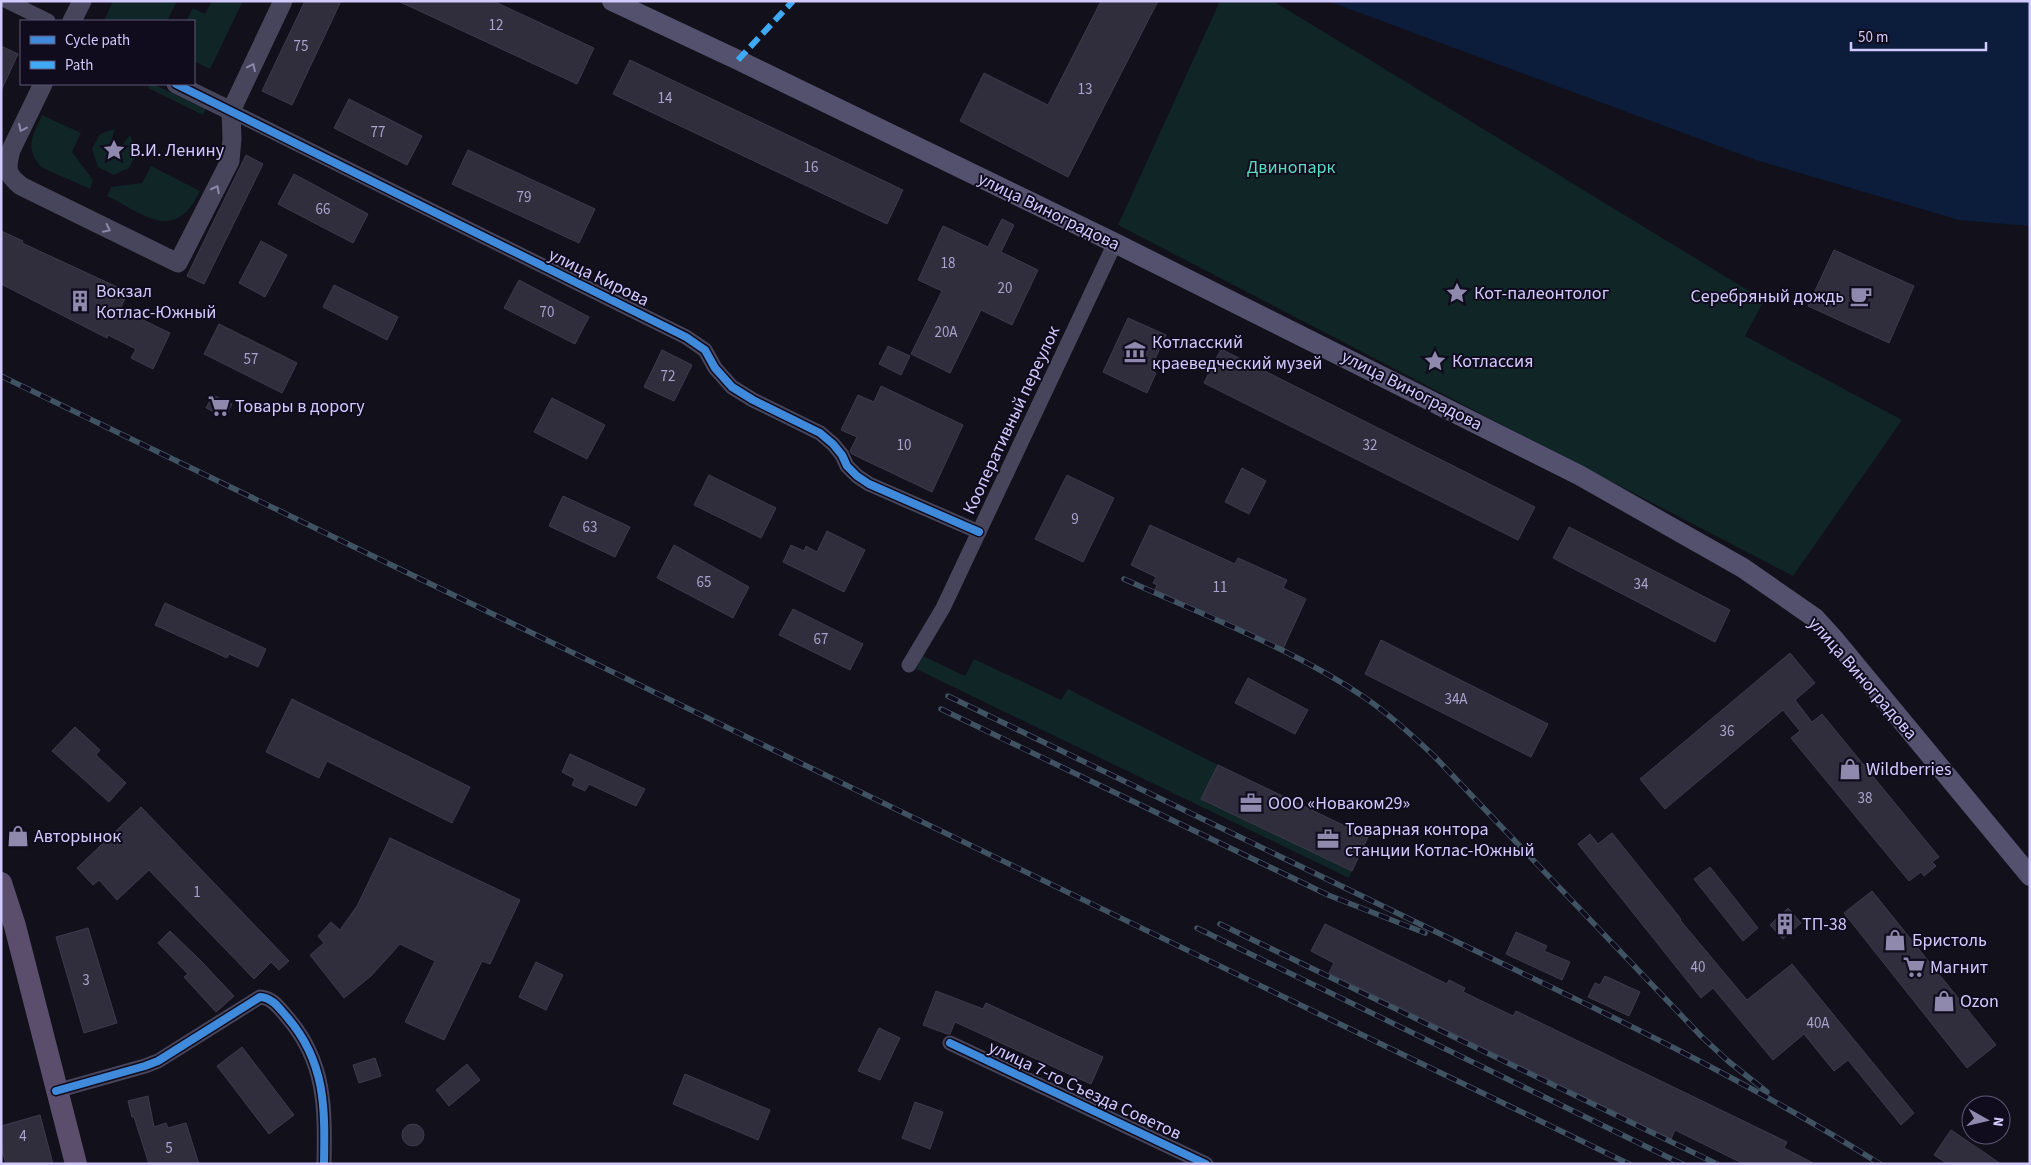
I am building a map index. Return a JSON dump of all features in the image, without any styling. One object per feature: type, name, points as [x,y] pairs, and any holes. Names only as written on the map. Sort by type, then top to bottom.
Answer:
[{"type":"main road","name":"улица Виноградова","points":[[612,1],[1115,243],[1579,475],[1742,568],[1815,618],[2030,876]]},
{"type":"main road","points":[[1,882],[15,926],[76,1164]]},
{"type":"street","points":[[7,1],[46,20]]},
{"type":"street","points":[[72,20],[82,1]]},
{"type":"street","points":[[43,85],[11,150],[8,170],[12,178],[21,186],[178,263],[230,161],[232,139],[231,111],[283,1]]},
{"type":"street","name":"улица Кирова","points":[[178,85],[686,337],[705,350],[715,368],[732,387],[753,400],[820,434],[833,444],[842,455],[847,466],[869,484],[979,532]]},
{"type":"street","name":"Кооперативный переулок","points":[[909,665],[943,608],[1115,243]]},
{"type":"street","points":[[56,1092],[158,1061],[260,998],[265,998],[276,1004],[291,1022],[312,1056],[322,1086],[324,1100],[324,1164]]},
{"type":"street","name":"улица 7-го Съезда Советов","points":[[950,1042],[1206,1164]]},
{"type":"green space","points":[[113,1],[177,1],[168,20],[105,19]]},
{"type":"green space","points":[[212,1],[243,1],[210,69],[195,62],[195,20],[187,20],[193,8],[205,14]]},
{"type":"green space","name":"Двинопарк","points":[[1220,1],[1273,1],[1764,300],[1745,336],[1902,420],[1793,576],[1118,225]]},
{"type":"green space","points":[[150,85],[155,85],[206,109],[203,115],[148,88]]},
{"type":"green space","points":[[42,115],[81,133],[72,152],[93,180],[90,189],[41,167],[36,160],[31,147],[33,135]]},
{"type":"green space","points":[[114,129],[112,144],[120,148],[130,135],[137,153],[129,168],[114,175],[98,167],[92,149],[100,134]]},
{"type":"green space","points":[[151,166],[200,191],[190,207],[180,217],[169,221],[147,217],[107,196],[111,187],[142,183]]},
{"type":"green space","points":[[923,656],[965,676],[974,659],[1061,700],[1068,689],[1218,765],[1202,799],[1352,871],[1349,878],[916,669]]},
{"type":"water","points":[[1328,1],[2030,1],[2030,226],[1959,220],[1756,160]]},
{"type":"building","points":[[305,1],[341,1],[292,105],[262,91]]},
{"type":"building","points":[[398,1],[493,1],[594,48],[577,84]]},
{"type":"building","points":[[1101,1],[1158,1],[1068,177],[960,121],[984,73],[1048,105]]},
{"type":"building","points":[[1,46],[18,54],[1,91]]},
{"type":"building","points":[[630,60],[903,190],[887,224],[613,94]]},
{"type":"building","points":[[349,99],[422,136],[407,165],[334,128]]},
{"type":"building","points":[[468,150],[595,209],[579,243],[452,184]]},
{"type":"building","points":[[246,155],[263,164],[204,284],[187,276]]},
{"type":"building","points":[[294,174],[368,214],[353,243],[278,204]]},
{"type":"building","points":[[1002,219],[1014,225],[1001,252],[1038,270],[1012,325],[981,310],[950,373],[911,354],[942,291],[918,280],[943,226],[988,247]]},
{"type":"building","name":"Вокзал Котлас-Южный","points":[[1,231],[23,241],[22,243],[128,292],[120,309],[170,333],[153,369],[131,358],[136,349],[108,335],[107,338],[1,284]]},
{"type":"building","points":[[261,241],[287,255],[265,297],[239,283]]},
{"type":"building","name":"Серебряный дождь","points":[[1834,250],[1914,286],[1889,343],[1808,306]]},
{"type":"building","points":[[519,280],[589,317],[575,344],[504,308]]},
{"type":"building","points":[[334,285],[398,317],[387,340],[323,307]]},
{"type":"building","name":"Котласский краеведческий музей","points":[[1128,318],[1166,335],[1150,370],[1156,373],[1147,393],[1103,372]]},
{"type":"building","points":[[219,324],[297,363],[282,393],[204,354]]},
{"type":"building","points":[[888,346],[910,356],[901,375],[879,364]]},
{"type":"building","points":[[1221,349],[1535,507],[1518,540],[1204,383]]},
{"type":"building","points":[[662,350],[692,365],[674,401],[644,387]]},
{"type":"building","points":[[881,386],[963,425],[932,492],[852,454],[850,451],[857,437],[841,430],[858,395],[874,402]]},
{"type":"building","name":"Товары в дорогу","points":[[213,395],[232,404],[225,417],[206,408]]},
{"type":"building","points":[[552,398],[605,425],[587,459],[534,432]]},
{"type":"building","points":[[1242,468],[1266,481],[1249,514],[1225,502]]},
{"type":"building","points":[[709,475],[776,508],[761,538],[694,505]]},
{"type":"building","points":[[1067,475],[1114,498],[1083,562],[1035,539]]},
{"type":"building","points":[[563,496],[630,527],[615,557],[549,526]]},
{"type":"building","points":[[1150,525],[1235,564],[1238,558],[1287,580],[1283,588],[1306,599],[1283,649],[1155,590],[1157,585],[1153,583],[1156,577],[1131,565]]},
{"type":"building","points":[[1569,527],[1730,610],[1715,642],[1553,558]]},
{"type":"building","points":[[827,531],[865,550],[844,592],[783,562],[791,545],[804,551],[806,546],[817,552]]},
{"type":"building","points":[[674,545],[749,587],[733,618],[657,578]]},
{"type":"building","points":[[165,603],[266,649],[258,667],[229,654],[227,658],[155,625]]},
{"type":"building","points":[[793,609],[863,644],[850,670],[779,635]]},
{"type":"building","points":[[1381,640],[1548,724],[1531,757],[1365,674]]},
{"type":"building","points":[[1790,653],[1815,683],[1795,700],[1812,722],[1822,714],[1939,857],[1932,862],[1936,866],[1924,876],[1921,872],[1909,881],[1791,738],[1800,731],[1783,710],[1665,809],[1640,779]]},
{"type":"building","points":[[1248,678],[1308,710],[1295,734],[1235,703]]},
{"type":"building","points":[[292,699],[470,787],[452,823],[327,761],[319,778],[266,752]]},
{"type":"building","points":[[75,727],[100,750],[96,755],[126,783],[109,802],[52,751]]},
{"type":"building","points":[[570,754],[645,789],[636,806],[589,784],[585,791],[572,785],[575,779],[562,772]]},
{"type":"building","points":[[1218,765],[1368,837],[1352,871],[1201,799]]},
{"type":"building","points":[[141,807],[289,961],[279,970],[271,962],[254,979],[149,870],[117,900],[99,880],[93,885],[77,868]]},
{"type":"building","points":[[1612,833],[1680,920],[1747,1000],[1792,964],[1914,1113],[1901,1125],[1848,1060],[1834,1071],[1804,1034],[1773,1060],[1713,988],[1701,998],[1578,844],[1590,834],[1598,844]]},
{"type":"building","points":[[390,838],[520,900],[490,964],[482,961],[444,1040],[405,1022],[435,961],[400,944],[371,976],[344,998],[310,955],[324,943],[318,936],[331,922],[340,930],[357,906]]},
{"type":"building","points":[[1710,867],[1758,928],[1743,941],[1694,879]]},
{"type":"building","points":[[1872,891],[1996,1045],[1967,1068],[1844,913]]},
{"type":"building","name":"ТП-38","points":[[1788,908],[1801,923],[1783,939],[1770,925]]},
{"type":"building","points":[[1325,924],[1447,984],[1449,980],[1465,988],[1463,992],[1513,1016],[1516,1011],[1787,1142],[1784,1148],[1815,1164],[1744,1164],[1675,1130],[1671,1139],[1329,973],[1334,963],[1311,951]]},
{"type":"building","points":[[88,928],[117,1023],[84,1033],[56,937]]},
{"type":"building","points":[[170,931],[234,996],[216,1012],[184,977],[188,974],[158,943]]},
{"type":"building","points":[[1516,932],[1547,946],[1544,951],[1570,962],[1562,980],[1506,954]]},
{"type":"building","points":[[536,962],[563,975],[546,1010],[519,997]]},
{"type":"building","points":[[1605,976],[1640,992],[1629,1016],[1588,997],[1595,983],[1600,985]]},
{"type":"building","points":[[936,991],[983,1009],[986,1003],[1103,1057],[1091,1084],[955,1022],[950,1034],[923,1025]]},
{"type":"building","points":[[879,1028],[900,1038],[880,1080],[858,1071]]},
{"type":"building","points":[[242,1047],[294,1115],[269,1134],[217,1066]]},
{"type":"building","points":[[375,1058],[381,1076],[359,1083],[353,1065]]},
{"type":"building","points":[[467,1064],[480,1080],[449,1106],[436,1090]]},
{"type":"building","points":[[685,1074],[770,1110],[758,1140],[673,1104]]},
{"type":"building","points":[[148,1096],[154,1127],[166,1123],[168,1128],[186,1123],[199,1164],[149,1164],[128,1101]]},
{"type":"building","points":[[915,1102],[943,1112],[930,1149],[902,1138]]},
{"type":"building","points":[[40,1115],[53,1164],[6,1164],[1,1147],[1,1126]]},
{"type":"building","points":[[413,1124],[423,1131],[424,1135],[417,1145],[413,1146],[403,1139],[402,1135],[409,1125]]},
{"type":"building","points":[[1951,1130],[1961,1137],[1961,1145],[1973,1145],[2001,1164],[1948,1164],[1934,1155]]},
{"type":"railway","points":[[1,376],[1629,1164]]},
{"type":"railway","points":[[1124,579],[1310,664],[1385,712],[1434,756],[1701,1036],[1728,1061],[1767,1092]]},
{"type":"railway","points":[[948,696],[1670,1046],[1776,1102],[1880,1164]]},
{"type":"railway","points":[[941,709],[1328,895],[1425,933]]},
{"type":"railway","points":[[1220,924],[1717,1164]]},
{"type":"railway","points":[[1197,928],[1682,1164]]},
{"type":"marked path","points":[[738,60],[793,1]]},
{"type":"cycle path","points":[[178,85],[686,337],[705,350],[715,368],[732,387],[753,400],[820,433],[833,444],[842,455],[847,466],[869,484],[979,532]]},
{"type":"cycle path","points":[[56,1091],[158,1061],[260,997],[265,998],[272,1001],[278,1007],[300,1034],[316,1069],[323,1105],[324,1164]]},
{"type":"cycle path","points":[[950,1043],[1206,1164]]},
{"type":"place","name":"В.И. Ленину","points":[[114,150]]},
{"type":"place","name":"Кот-палеонтолог","points":[[1457,293]]},
{"type":"place","name":"Серебряный дождь","points":[[1861,296]]},
{"type":"place","name":"Вокзал Котлас-Южный","points":[[80,301]]},
{"type":"place","name":"Котласский краеведческий музей","points":[[1135,352]]},
{"type":"place","name":"Котлассия","points":[[1435,361]]},
{"type":"place","name":"Товары в дорогу","points":[[219,406]]},
{"type":"place","name":"Wildberries","points":[[1850,769]]},
{"type":"place","name":"ООО «Новаком29»","points":[[1251,803]]},
{"type":"place","name":"Авторынок","points":[[18,836]]},
{"type":"place","name":"Товарная контора станции Котлас-Южный","points":[[1328,839]]},
{"type":"place","name":"ТП-38","points":[[1785,924]]},
{"type":"place","name":"Бристоль","points":[[1895,940]]},
{"type":"place","name":"Магнит","points":[[1914,967]]},
{"type":"place","name":"Ozon","points":[[1944,1001]]}]
